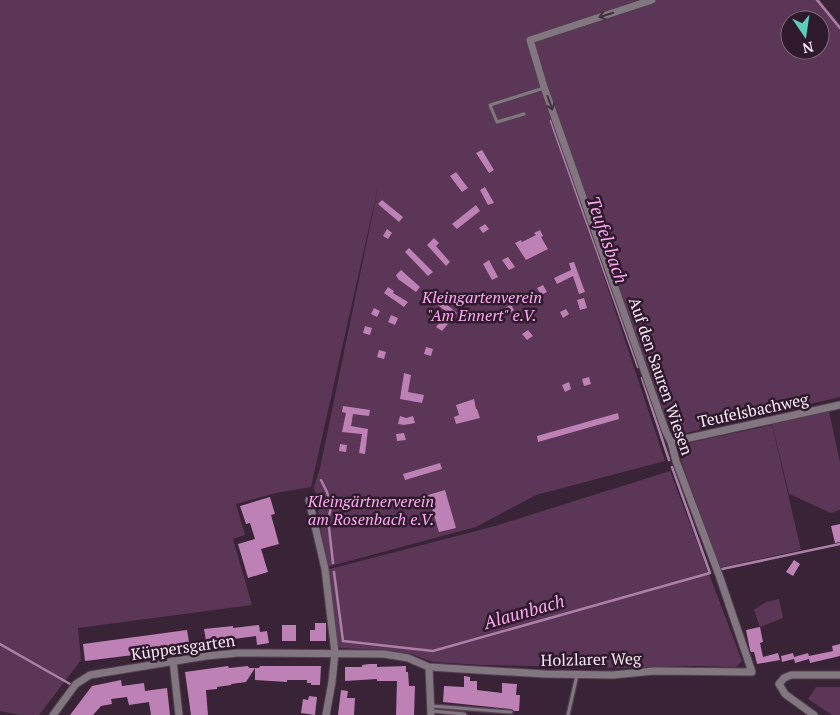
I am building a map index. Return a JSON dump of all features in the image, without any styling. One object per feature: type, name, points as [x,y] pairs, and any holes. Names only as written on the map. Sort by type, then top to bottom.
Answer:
[{"type":"street","name":"Auf den Sauren Wiesen","points":[[652,0],[530,40],[544,88],[752,672]]},
{"type":"street","name":"Teufelsbachweg","points":[[671,442],[840,404]]},
{"type":"street","points":[[309,500],[325,570],[335,653],[326,715]]},
{"type":"street","name":"Küppersgarten","points":[[53,715],[76,684],[90,675],[173,661],[238,653],[384,654],[408,658],[429,667]]},
{"type":"street","points":[[173,661],[180,715]]},
{"type":"street","name":"Holzlarer Weg","points":[[429,667],[577,675],[613,675],[654,671],[752,672]]},
{"type":"street","points":[[429,667],[431,710]]},
{"type":"street","points":[[814,715],[785,694],[779,684],[784,678],[791,675],[840,675]]},
{"type":"lane","points":[[524,114],[496,122],[490,105],[544,88]]},
{"type":"lane","points":[[568,715],[577,675]]},
{"type":"lane","points":[[431,710],[511,712]]},
{"type":"lane","points":[[431,710],[465,715]]},
{"type":"green space","points":[[0,0],[645,0],[529,39],[537,75],[665,461],[536,495],[476,527],[327,567],[314,487],[320,468],[380,178],[311,487],[276,493],[236,504],[245,535],[233,539],[252,605],[78,628],[81,660],[39,715],[20,715],[0,711]]},
{"type":"green space","points":[[656,0],[820,0],[828,10],[780,10],[780,60],[830,60],[830,12],[840,25],[840,397],[677,435],[671,432],[531,41]]},
{"type":"green space","points":[[829,411],[840,463],[840,510],[831,513],[789,494],[772,424]]},
{"type":"green space","points":[[772,425],[801,550],[719,568],[681,460],[681,451],[684,446],[693,442]]},
{"type":"green space","points":[[670,471],[742,661],[736,667],[627,668],[483,665],[433,662],[411,654],[384,650],[338,648],[322,571],[495,526]]},
{"type":"green space","points":[[779,599],[783,618],[760,627],[754,610],[766,602]]},
{"type":"green space","points":[[816,687],[840,687],[840,715],[832,715],[808,699]]},
{"type":"building","points":[[482,150],[494,170],[489,173],[476,153]]},
{"type":"building","points":[[456,172],[468,188],[462,192],[450,176]]},
{"type":"building","points":[[485,187],[494,203],[488,205],[480,190]]},
{"type":"building","points":[[382,200],[403,217],[399,222],[378,204]]},
{"type":"building","points":[[476,205],[480,211],[457,229],[452,224]]},
{"type":"building","points":[[485,224],[489,229],[483,233],[479,228]]},
{"type":"building","points":[[387,229],[392,233],[388,239],[383,236]]},
{"type":"building","points":[[540,230],[543,236],[541,237],[548,249],[526,260],[515,243],[521,240],[522,242],[536,235],[534,233]]},
{"type":"building","points":[[434,238],[439,243],[436,246],[450,262],[446,266],[427,245]]},
{"type":"building","points":[[409,248],[433,272],[428,276],[405,252]]},
{"type":"building","points":[[508,257],[515,267],[509,270],[502,260]]},
{"type":"building","points":[[489,260],[498,277],[492,280],[483,264]]},
{"type":"building","points":[[574,262],[585,292],[579,294],[573,276],[557,284],[554,278],[571,270],[569,263]]},
{"type":"building","points":[[401,270],[420,287],[416,292],[398,279],[396,275]]},
{"type":"building","points":[[543,285],[547,292],[541,295],[537,288]]},
{"type":"building","points":[[388,287],[394,291],[393,293],[408,302],[404,307],[384,293]]},
{"type":"building","points":[[439,298],[457,313],[442,331],[436,327],[447,312],[435,303]]},
{"type":"building","points":[[584,298],[587,308],[580,310],[577,300]]},
{"type":"building","points":[[511,305],[514,310],[508,314],[504,308]]},
{"type":"building","points":[[374,308],[380,311],[377,317],[371,314]]},
{"type":"building","points":[[566,309],[569,314],[563,318],[560,312]]},
{"type":"building","points":[[391,315],[398,318],[395,325],[388,322]]},
{"type":"building","points":[[365,326],[372,328],[370,335],[363,333]]},
{"type":"building","points":[[528,330],[533,336],[527,340],[522,334]]},
{"type":"building","points":[[426,347],[433,349],[431,356],[424,354]]},
{"type":"building","points":[[379,350],[386,352],[384,359],[377,357]]},
{"type":"building","points":[[404,373],[411,375],[408,392],[424,395],[422,403],[400,399]]},
{"type":"building","points":[[589,377],[591,384],[584,386],[582,379]]},
{"type":"building","points":[[569,382],[571,389],[565,392],[562,385]]},
{"type":"building","points":[[474,399],[480,418],[456,424],[454,417],[459,415],[456,405]]},
{"type":"building","points":[[343,406],[370,410],[369,416],[353,414],[351,426],[368,429],[365,454],[359,453],[362,434],[342,432],[346,413],[342,412]]},
{"type":"building","points":[[618,413],[619,419],[538,442],[537,436]]},
{"type":"building","points":[[400,416],[406,418],[413,416],[415,423],[398,424]]},
{"type":"building","points":[[404,433],[406,440],[397,441],[396,434]]},
{"type":"building","points":[[340,444],[347,445],[346,452],[339,451]]},
{"type":"building","points":[[440,463],[442,469],[405,480],[403,474]]},
{"type":"building","points":[[445,490],[456,528],[439,532],[428,495]]},
{"type":"building","points":[[270,497],[275,514],[271,515],[279,544],[261,549],[268,572],[248,578],[238,544],[255,539],[250,523],[246,524],[240,506]]},
{"type":"building","points":[[840,524],[840,542],[835,543],[831,526]]},
{"type":"building","points":[[794,560],[800,564],[793,576],[786,572]]},
{"type":"building","points":[[315,623],[326,623],[326,641],[310,641],[310,630],[315,630]]},
{"type":"building","points":[[259,625],[260,632],[267,631],[269,643],[257,645],[256,636],[234,639],[235,643],[207,647],[204,629]]},
{"type":"building","points":[[282,625],[296,625],[296,641],[282,641]]},
{"type":"building","points":[[760,627],[763,642],[760,643],[763,657],[778,653],[780,660],[757,664],[754,652],[750,650],[746,630]]},
{"type":"building","points":[[187,630],[190,648],[85,661],[83,644]]},
{"type":"building","points":[[840,644],[840,656],[810,663],[809,659],[795,663],[794,659],[782,662],[781,656],[793,653],[794,657],[808,653],[809,656],[833,651],[832,646]]},
{"type":"building","points":[[377,664],[377,667],[406,666],[409,686],[415,686],[414,715],[396,715],[397,681],[377,681],[377,679],[345,681],[345,667],[362,667],[362,665]]},
{"type":"building","points":[[228,666],[229,668],[248,666],[249,668],[255,668],[246,682],[206,690],[208,715],[191,715],[185,672]]},
{"type":"building","points":[[260,666],[321,666],[320,685],[311,685],[311,683],[307,683],[307,680],[287,680],[287,682],[255,680],[255,668]]},
{"type":"building","points":[[464,676],[470,677],[470,681],[477,681],[477,690],[502,693],[502,683],[517,684],[516,695],[520,695],[519,711],[443,702],[444,686],[464,687]]},
{"type":"building","points":[[121,680],[122,686],[144,683],[145,691],[167,688],[170,715],[151,715],[149,702],[129,705],[127,697],[111,699],[112,704],[101,706],[93,715],[70,715],[92,686]]},
{"type":"building","points":[[341,690],[348,691],[347,698],[355,698],[354,715],[338,715]]},
{"type":"building","points":[[309,696],[317,697],[315,715],[301,713],[303,699],[308,700]]},
{"type":"waterway","points":[[817,0],[840,28]]},
{"type":"waterway","name":"Teufelsbach","points":[[551,121],[638,367]]},
{"type":"waterway","name":"Teufelsbach","points":[[642,378],[669,460]]},
{"type":"waterway","name":"Alaunbach","points":[[334,572],[343,641],[433,651],[710,573],[672,467]]},
{"type":"waterway","points":[[321,480],[327,492],[331,508],[328,519],[333,563]]},
{"type":"waterway","name":"Alaunbach","points":[[722,569],[840,544]]},
{"type":"waterway","name":"Alaunbach","points":[[0,644],[70,684]]},
{"type":"park label","name":"Kleingartenverein \"Am Ennert\" e.V.","points":[[482,306]]},
{"type":"park label","name":"Kleingärtnerverein am Rosenbach e.V.","points":[[371,510]]}]
